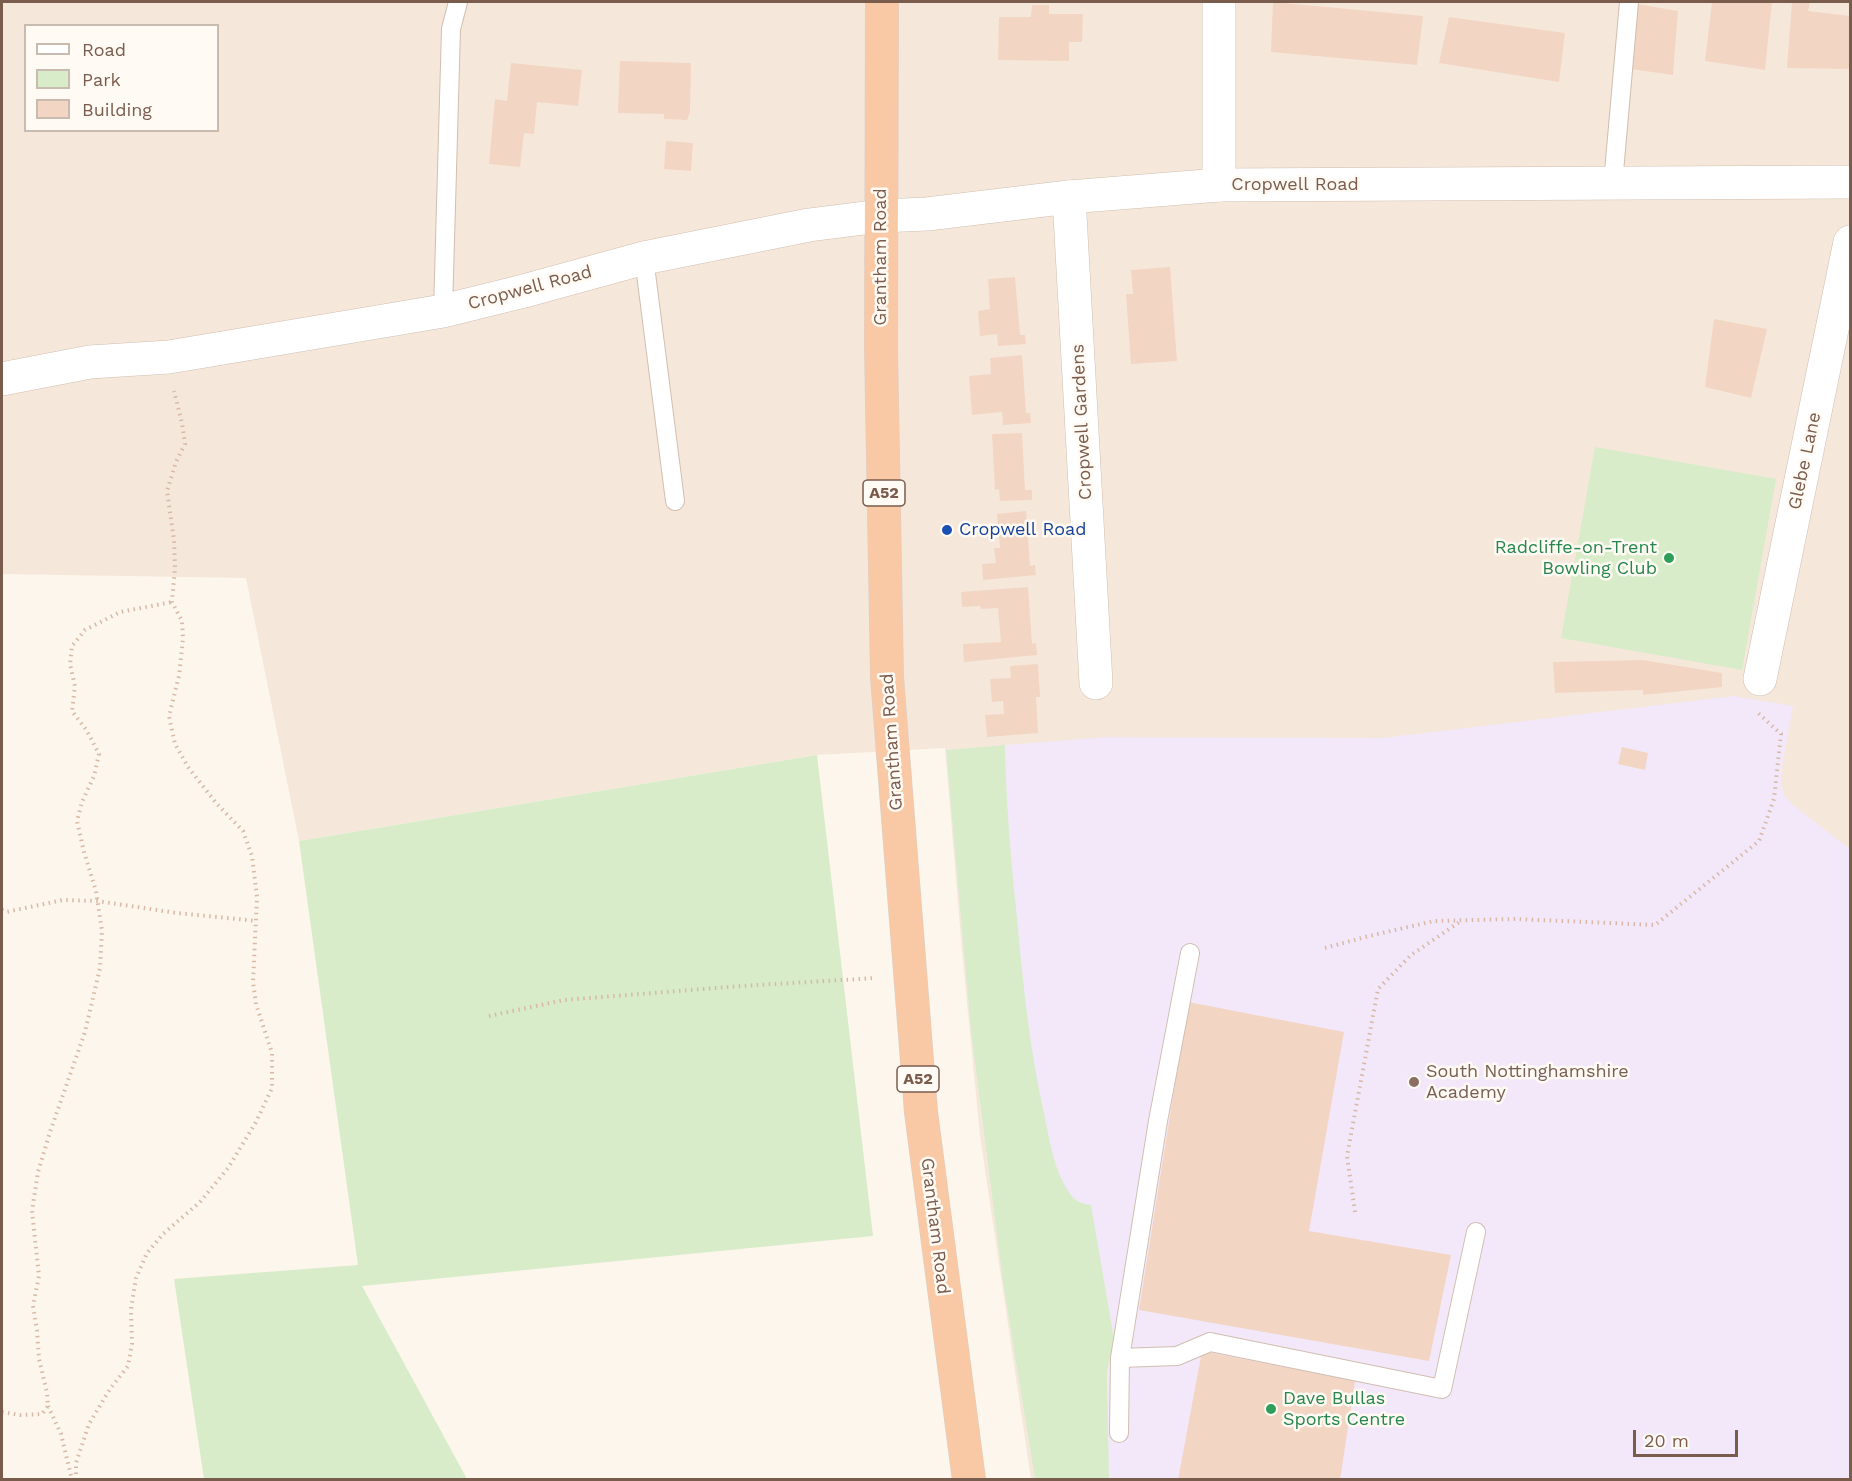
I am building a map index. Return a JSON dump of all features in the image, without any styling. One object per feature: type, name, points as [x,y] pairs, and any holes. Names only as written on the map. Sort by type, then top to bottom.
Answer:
[{"type":"highway","name":"Grantham Road","points":[[882,2],[880,216],[887,677],[921,1112],[969,1479]]},
{"type":"street","points":[[1219,185],[1220,2]]},
{"type":"street","name":"Cropwell Road","points":[[2,379],[90,362],[169,357],[442,311],[644,258],[809,225],[880,216],[927,214],[1069,197],[1219,185],[1851,182]]},
{"type":"street","name":"Cropwell Gardens","points":[[1069,197],[1096,683]]},
{"type":"street","name":"Glebe Lane","points":[[1758,695],[1851,242]]},
{"type":"lane","points":[[442,311],[451,29],[458,2]]},
{"type":"lane","points":[[1613,183],[1629,2]]},
{"type":"lane","points":[[644,258],[675,501]]},
{"type":"lane","points":[[1119,1433],[1120,1358],[1158,1121],[1190,953]]},
{"type":"lane","points":[[1120,1358],[1177,1356],[1210,1342],[1442,1389],[1476,1232]]},
{"type":"path","points":[[74,1479],[76,1463],[89,1424],[110,1389],[128,1366],[132,1344],[131,1310],[136,1278],[147,1254],[163,1234],[200,1202],[228,1168],[256,1122],[272,1088],[272,1053],[256,1004],[253,982],[257,897],[252,856],[243,831],[216,803],[188,767],[176,744],[169,716],[179,676],[183,639],[182,621],[172,602],[175,568],[174,540],[167,491],[176,462],[185,444],[169,357]]},
{"type":"path","points":[[74,1479],[61,1434],[48,1406],[39,1359],[38,1330],[33,1306],[39,1276],[32,1211],[38,1172],[85,1032],[100,968],[102,931],[98,901],[77,821],[82,802],[94,776],[99,754],[87,731],[72,711],[75,686],[70,664],[72,646],[85,630],[120,612],[172,602]]},
{"type":"path","points":[[1325,948],[1434,921],[1516,919],[1655,925],[1759,842],[1774,799],[1781,734],[1758,695]]},
{"type":"path","points":[[2,910],[6,912],[63,900],[98,901],[177,913],[256,921]]},
{"type":"path","points":[[1355,1212],[1347,1156],[1378,989],[1411,955],[1462,920]]},
{"type":"path","points":[[489,1016],[564,1000],[911,976]]},
{"type":"path","points":[[2,1412],[20,1415],[42,1414],[48,1406]]},
{"type":"shaded area","points":[[2,2],[1850,2],[1850,1479],[1031,1479],[980,1136],[945,748],[817,755],[299,841],[246,578],[2,574]]},
{"type":"shaded area","name":"South Nottinghamshire Academy","points":[[1734,696],[1793,706],[1782,767],[1781,783],[1784,795],[1794,806],[1850,849],[1850,1479],[1035,1479],[1003,1282],[971,1031],[946,750],[1106,737],[1383,738]]},
{"type":"green space","name":"Radcliffe-on-Trent Bowling Club","points":[[1595,447],[1776,479],[1742,670],[1561,638]]},
{"type":"green space","points":[[1005,745],[1013,875],[1035,1068],[1051,1148],[1061,1178],[1075,1199],[1091,1205],[1114,1339],[1107,1372],[1109,1479],[1035,1479],[1003,1282],[971,1031],[946,750]]},
{"type":"green space","points":[[817,755],[873,1236],[362,1286],[467,1479],[204,1479],[174,1279],[358,1265],[299,841]]},
{"type":"building","points":[[1273,2],[1423,16],[1417,65],[1271,52]]},
{"type":"building","points":[[1712,2],[1772,2],[1765,70],[1705,61]]},
{"type":"building","points":[[1792,2],[1810,2],[1808,11],[1850,16],[1850,69],[1787,68]]},
{"type":"building","points":[[1637,4],[1678,11],[1673,75],[1624,68]]},
{"type":"building","points":[[1032,5],[1049,5],[1049,14],[1083,14],[1082,42],[1069,42],[1069,61],[998,60],[999,17],[1031,17]]},
{"type":"building","points":[[1449,17],[1565,33],[1559,82],[1439,63]]},
{"type":"building","points":[[620,61],[691,63],[690,112],[687,120],[664,119],[664,114],[618,113]]},
{"type":"building","points":[[511,63],[582,70],[578,106],[537,102],[534,134],[524,133],[520,167],[489,164],[495,99],[507,101]]},
{"type":"building","points":[[666,141],[693,143],[691,171],[664,169]]},
{"type":"building","points":[[1170,267],[1177,361],[1131,364],[1126,294],[1133,294],[1131,270]]},
{"type":"building","points":[[1015,277],[1020,335],[1025,335],[1026,344],[998,346],[997,334],[980,336],[978,311],[990,309],[988,279]]},
{"type":"building","points":[[1714,319],[1767,329],[1751,398],[1705,387]]},
{"type":"building","points":[[1022,355],[1026,413],[1030,413],[1031,423],[1003,425],[1002,412],[972,415],[969,376],[991,374],[990,358]]},
{"type":"building","points":[[1022,433],[1025,490],[1032,490],[1032,500],[1000,501],[999,489],[995,490],[992,434]]},
{"type":"building","points":[[1026,511],[1030,566],[1035,565],[1036,575],[983,580],[982,564],[996,563],[994,548],[1000,548],[997,514]]},
{"type":"building","points":[[1028,587],[1032,644],[1036,643],[1037,655],[964,662],[963,644],[1001,642],[998,608],[962,607],[961,592]]},
{"type":"building","points":[[1643,660],[1722,673],[1722,687],[1643,695],[1643,690],[1555,693],[1553,662]]},
{"type":"building","points":[[1038,664],[1040,697],[1036,697],[1038,733],[987,737],[985,715],[1004,714],[1003,701],[992,702],[990,679],[1011,678],[1010,666]]},
{"type":"building","points":[[1622,747],[1648,753],[1645,770],[1618,764]]},
{"type":"building","points":[[1188,1002],[1344,1032],[1309,1231],[1451,1255],[1429,1361],[1139,1310]]},
{"type":"building","name":"Dave Bullas Sports Centre","points":[[1202,1351],[1355,1381],[1340,1480],[1178,1480]]},
{"type":"place","name":"Cropwell Road","points":[[947,530]]},
{"type":"place","name":"Radcliffe-on-Trent Bowling Club","points":[[1669,558]]},
{"type":"place","name":"South Nottinghamshire Academy","points":[[1414,1082]]},
{"type":"place","name":"Dave Bullas Sports Centre","points":[[1271,1409]]}]
